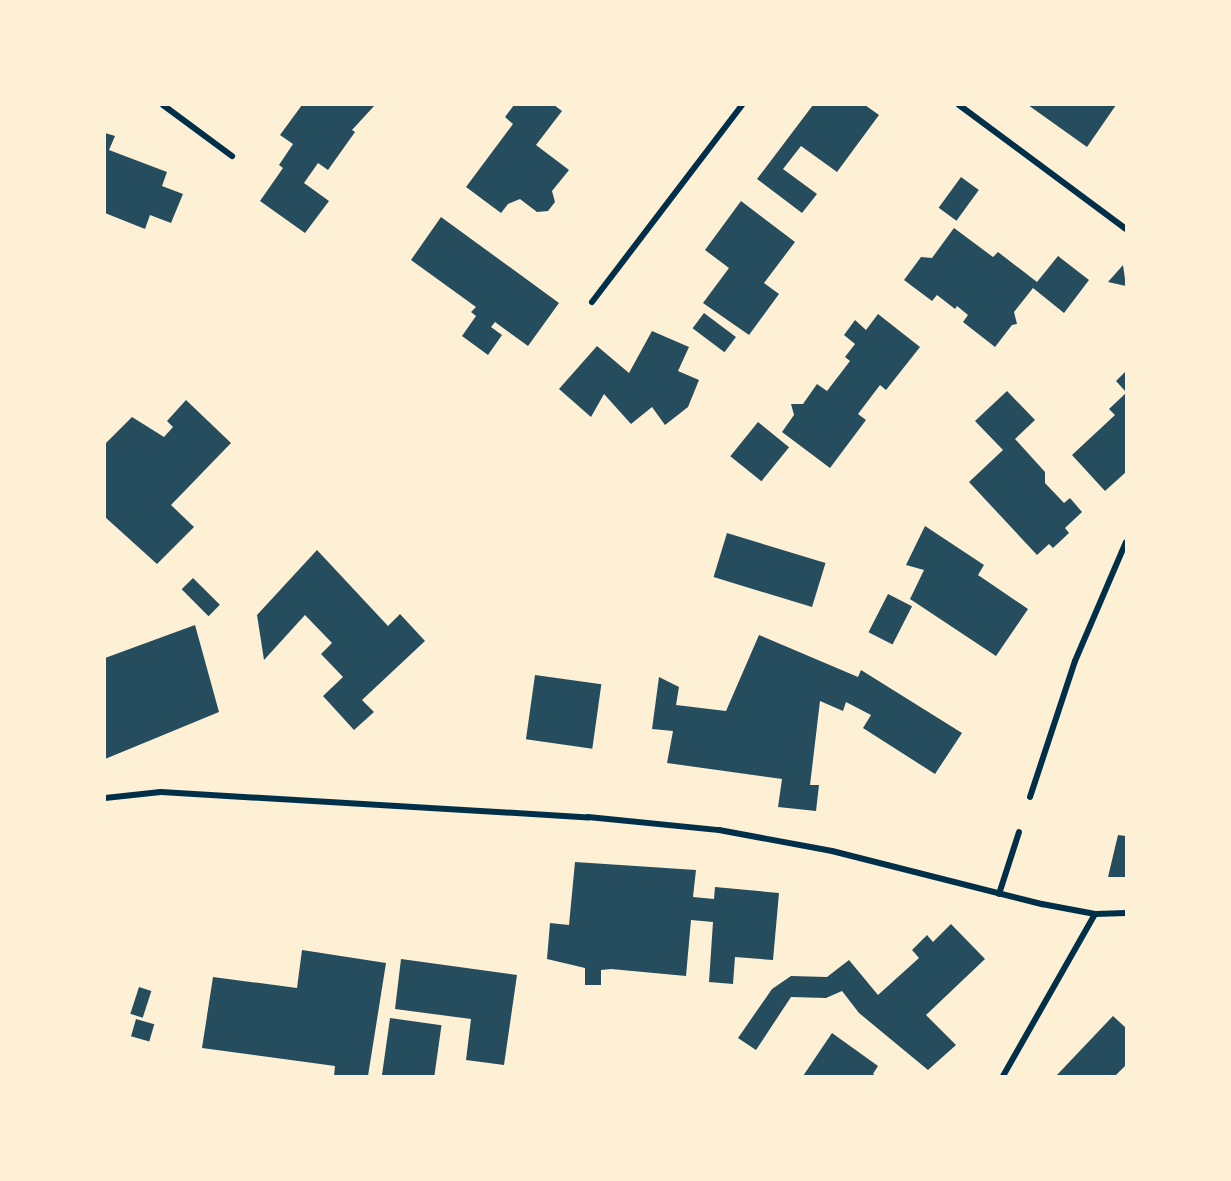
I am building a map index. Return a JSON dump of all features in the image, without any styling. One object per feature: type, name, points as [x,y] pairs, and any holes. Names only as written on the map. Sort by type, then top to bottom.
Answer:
[{"type":"street","points":[[163,105],[232,156]]},
{"type":"street","points":[[592,302],[742,105]]},
{"type":"street","points":[[959,105],[1126,229]]},
{"type":"street","points":[[1030,798],[1075,661],[1126,542]]},
{"type":"street","points":[[105,798],[161,792],[588,817],[719,830],[832,851],[999,894],[1095,914],[1126,913]]},
{"type":"street","points":[[999,894],[1019,832]]},
{"type":"street","points":[[1003,1076],[1095,914]]},
{"type":"building","points":[[302,105],[375,105],[352,130],[355,132],[328,170],[318,163],[304,183],[329,201],[305,233],[260,201],[283,168],[279,165],[293,144],[280,135]]},
{"type":"building","points":[[514,105],[554,105],[562,111],[536,145],[569,170],[552,191],[555,202],[548,211],[537,212],[520,199],[508,204],[501,213],[466,187],[513,124],[505,117]]},
{"type":"building","points":[[813,105],[865,105],[879,115],[837,172],[801,146],[783,169],[817,194],[802,213],[757,179]]},
{"type":"building","points":[[1028,105],[1116,105],[1087,147]]},
{"type":"building","points":[[105,133],[115,136],[109,150],[167,172],[162,186],[183,194],[171,223],[150,215],[145,229],[105,213]]},
{"type":"building","points":[[961,177],[979,190],[956,221],[939,208]]},
{"type":"building","points":[[741,201],[795,242],[764,283],[779,294],[749,335],[703,303],[729,268],[705,250]]},
{"type":"building","points":[[441,217],[559,303],[528,346],[495,322],[491,327],[502,335],[488,355],[462,336],[476,316],[471,312],[476,307],[411,260]]},
{"type":"building","points":[[954,228],[993,257],[998,252],[1037,282],[1058,256],[1089,280],[1064,313],[1033,288],[1014,312],[1017,324],[1012,325],[995,347],[963,322],[968,315],[957,306],[955,309],[937,295],[932,301],[904,280],[921,257],[932,258]]},
{"type":"building","points":[[1123,265],[1126,286],[1108,282]]},
{"type":"building","points":[[704,313],[736,337],[725,352],[693,328]]},
{"type":"building","points":[[878,314],[920,347],[886,390],[880,385],[858,414],[866,420],[830,468],[782,432],[794,415],[791,404],[803,404],[817,384],[827,391],[850,361],[845,357],[855,344],[844,335],[855,320],[866,330]]},
{"type":"building","points":[[652,331],[689,347],[678,371],[699,380],[688,407],[665,425],[652,407],[631,424],[604,394],[591,417],[559,389],[597,346],[629,373]]},
{"type":"building","points":[[1126,371],[1126,392],[1116,381]]},
{"type":"building","points":[[1007,391],[1035,420],[1015,439],[1045,472],[1045,483],[1064,503],[1070,498],[1082,512],[1065,528],[1069,533],[1053,548],[1049,544],[1037,555],[969,482],[1003,450],[975,421]]},
{"type":"building","points":[[1126,393],[1126,472],[1105,491],[1072,455],[1115,415],[1109,409]]},
{"type":"building","points":[[186,400],[231,443],[171,505],[194,527],[157,564],[105,517],[105,444],[132,417],[164,437],[173,427],[167,421]]},
{"type":"building","points":[[758,422],[789,447],[761,481],[730,456]]},
{"type":"building","points":[[925,526],[984,565],[978,575],[1028,609],[996,656],[910,599],[924,570],[906,565]]},
{"type":"building","points":[[727,533],[825,563],[812,607],[714,577]]},
{"type":"building","points":[[317,550],[388,626],[400,614],[425,641],[362,700],[374,712],[354,730],[323,696],[343,677],[321,654],[332,643],[305,615],[264,660],[257,615]]},
{"type":"building","points":[[193,578],[220,605],[209,616],[182,589]]},
{"type":"building","points":[[888,594],[912,606],[893,645],[868,632]]},
{"type":"building","points":[[195,625],[219,712],[105,759],[105,658]]},
{"type":"building","points":[[759,635],[858,677],[861,670],[962,733],[935,774],[863,728],[871,715],[846,702],[843,711],[820,701],[810,785],[819,785],[816,811],[778,807],[782,779],[667,763],[673,731],[652,729],[659,677],[679,687],[676,705],[726,711]]},
{"type":"building","points":[[535,675],[601,684],[592,749],[526,739]]},
{"type":"building","points":[[1118,835],[1126,836],[1126,877],[1108,877]]},
{"type":"building","points":[[575,862],[696,870],[693,897],[714,899],[715,887],[779,893],[773,960],[735,957],[733,984],[709,982],[713,922],[691,920],[686,976],[611,969],[601,970],[601,985],[585,985],[585,968],[547,959],[550,923],[569,925]]},
{"type":"building","points":[[951,924],[985,959],[926,1015],[956,1045],[928,1070],[859,1013],[842,991],[826,998],[791,997],[756,1050],[738,1038],[772,989],[791,976],[827,977],[849,960],[878,995],[919,958],[912,950],[927,935],[933,942]]},
{"type":"building","points":[[302,950],[386,963],[368,1076],[334,1076],[335,1066],[202,1048],[213,977],[297,988]]},
{"type":"building","points":[[401,959],[517,975],[504,1065],[466,1060],[471,1019],[395,1009]]},
{"type":"building","points":[[139,987],[151,991],[143,1018],[130,1014]]},
{"type":"building","points":[[1113,1016],[1126,1028],[1126,1065],[1115,1076],[1056,1076]]},
{"type":"building","points":[[390,1018],[441,1025],[434,1076],[382,1075]]},
{"type":"building","points":[[136,1019],[154,1024],[149,1042],[131,1036]]},
{"type":"building","points":[[832,1033],[878,1066],[873,1074],[876,1076],[803,1076]]}]
